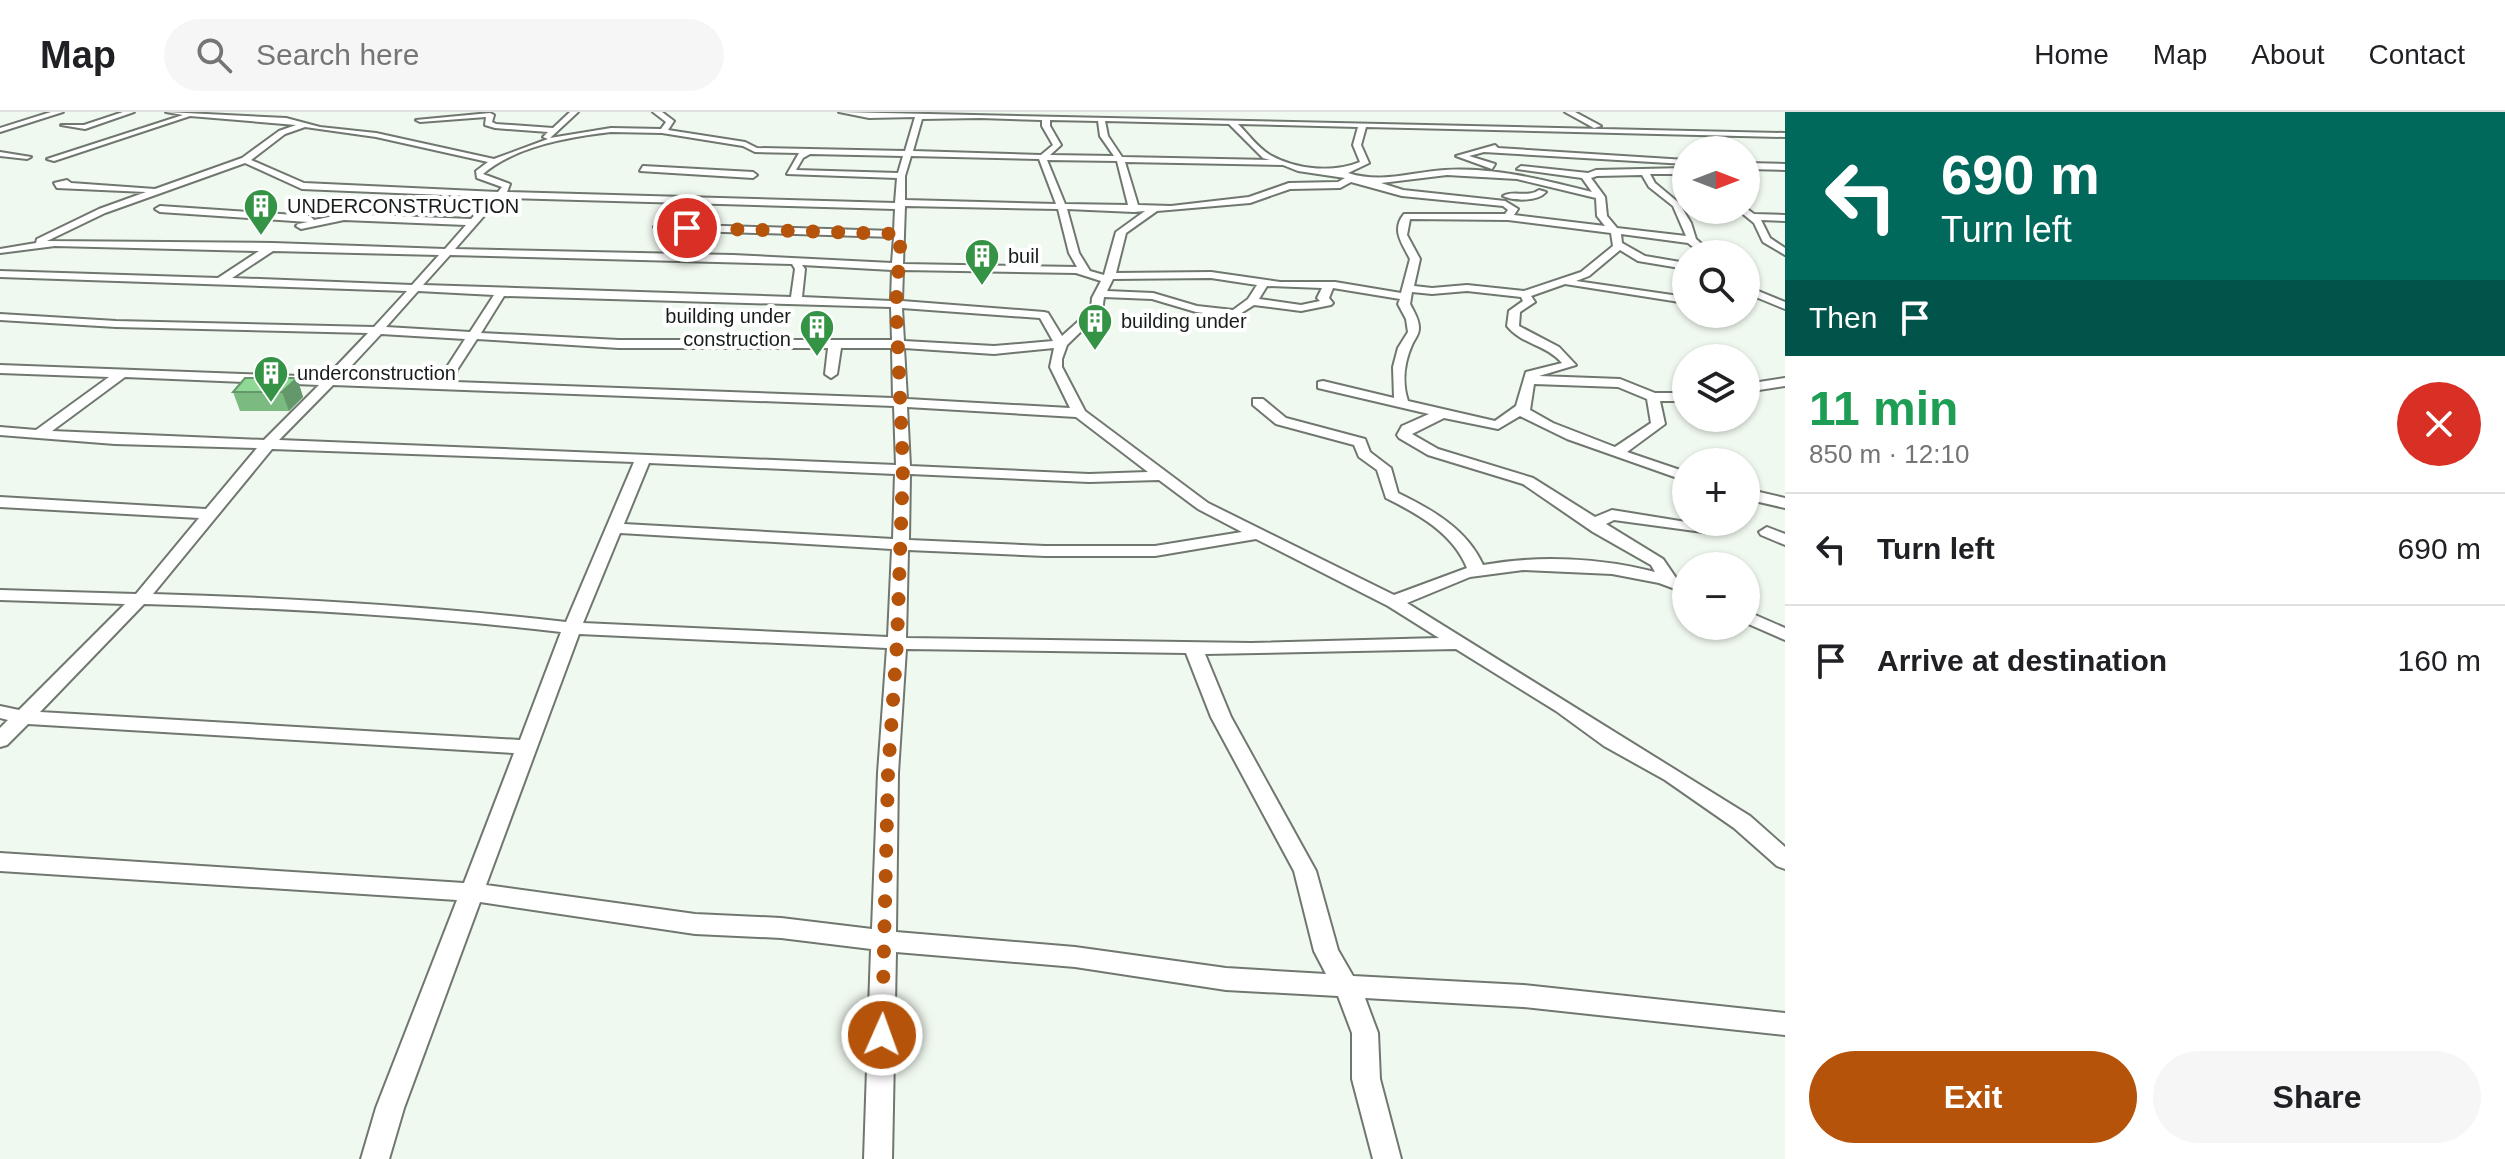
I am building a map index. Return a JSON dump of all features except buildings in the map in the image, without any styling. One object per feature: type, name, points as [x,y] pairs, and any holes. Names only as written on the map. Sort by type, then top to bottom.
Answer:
[{"type":"street","points":[[0,130],[59,112]]},
{"type":"street","points":[[65,125],[85,127],[130,112]]},
{"type":"street","points":[[170,112],[289,116],[305,125],[376,135],[497,162]]},
{"type":"street","points":[[504,112],[495,115],[554,130]]},
{"type":"street","points":[[546,140],[574,112]]},
{"type":"street","points":[[657,112],[670,120],[664,130]]},
{"type":"street","points":[[843,112],[871,116],[1041,116],[1785,135]]},
{"type":"street","points":[[962,112],[993,116]]},
{"type":"street","points":[[1342,112],[1359,124]]},
{"type":"street","points":[[1569,112],[1591,121],[1598,128]]},
{"type":"street","points":[[51,159],[193,114]]},
{"type":"street","points":[[420,120],[490,115],[488,123],[495,126],[554,130]]},
{"type":"street","points":[[878,1159],[888,773],[897,643],[898,543],[903,468],[896,303],[900,267],[901,176],[919,117],[930,115]]},
{"type":"street","points":[[1426,115],[1442,126]]},
{"type":"street","points":[[1041,116],[1057,145],[1042,158]]},
{"type":"street","points":[[1101,119],[1104,136],[1120,159],[1134,209]]},
{"type":"street","points":[[1231,122],[1254,147],[1282,163]]},
{"type":"street","points":[[245,160],[302,186],[349,189],[500,196],[1154,209],[1250,200],[1365,163],[1357,145],[1359,124]]},
{"type":"street","points":[[1,252],[34,244],[102,211],[245,160],[259,154],[273,136],[305,125]]},
{"type":"street","points":[[1492,126],[1501,143],[1460,156],[1479,164],[1590,176],[1672,172]]},
{"type":"street","points":[[480,171],[546,140],[637,127],[745,144],[755,150],[1282,163],[1338,173],[1414,195],[1506,200],[1537,196],[1542,192]]},
{"type":"street","points":[[1485,150],[1672,161]]},
{"type":"street","points":[[807,153],[800,156],[790,172],[901,176]]},
{"type":"street","points":[[0,154],[27,157]]},
{"type":"street","points":[[456,154],[457,161],[480,171]]},
{"type":"street","points":[[1042,158],[1074,253],[1085,271],[1105,283],[1196,309],[1228,314],[1239,313],[1264,283]]},
{"type":"street","points":[[1760,166],[1785,167]]},
{"type":"street","points":[[643,169],[753,175]]},
{"type":"street","points":[[0,740],[142,597],[269,443],[324,383],[359,351],[374,330],[500,196],[507,186],[481,178],[480,171]]},
{"type":"street","points":[[1287,186],[1340,185],[1349,179],[1371,182],[1448,172],[1517,176],[1601,197]]},
{"type":"street","points":[[1448,172],[1506,200],[1513,209],[1508,217]]},
{"type":"street","points":[[1403,405],[1398,396],[1400,351],[1414,332],[1406,293],[1415,259],[1402,235],[1403,219],[1414,215],[1508,217],[1617,239],[1691,240],[1691,230],[1675,204],[1667,194],[1651,185],[1646,174]]},
{"type":"street","points":[[1590,176],[1586,178],[1601,197],[1605,209],[1602,216],[1617,239],[1642,259],[1672,264]]},
{"type":"street","points":[[67,183],[57,185],[157,191]]},
{"type":"street","points":[[219,282],[349,189]]},
{"type":"street","points":[[160,209],[310,219]]},
{"type":"street","points":[[1154,209],[1121,232],[1096,311],[1061,344],[1056,367],[1079,413],[1203,506],[1394,602],[1742,822],[1785,860]]},
{"type":"street","points":[[1760,215],[1785,218]]},
{"type":"street","points":[[301,226],[351,217],[473,222]]},
{"type":"street","points":[[1759,224],[1766,240],[1785,252]]},
{"type":"street","points":[[659,227],[901,234]]},
{"type":"street","points":[[1105,283],[1204,274],[1264,283],[1329,285],[1406,293],[1467,288],[1525,294],[1585,274],[1610,257],[1617,239]]},
{"type":"street","points":[[34,244],[273,246],[1085,271]]},
{"type":"street","points":[[796,263],[800,273],[796,299]]},
{"type":"street","points":[[0,274],[896,303],[1044,315],[1061,344]]},
{"type":"street","points":[[1560,282],[1672,298]]},
{"type":"street","points":[[1252,301],[1313,307],[1327,303],[1323,298],[1329,285]]},
{"type":"street","points":[[448,385],[451,370],[502,291]]},
{"type":"street","points":[[1323,385],[1498,425],[1522,408],[1533,373],[1570,365],[1550,344],[1516,331],[1513,326],[1515,311],[1529,302],[1525,294]]},
{"type":"street","points":[[1760,297],[1785,306]]},
{"type":"street","points":[[0,317],[116,324],[374,330],[619,344],[900,344],[994,350],[1061,344]]},
{"type":"street","points":[[831,374],[835,344]]},
{"type":"street","points":[[0,369],[898,402],[1079,413]]},
{"type":"street","points":[[39,434],[121,374]]},
{"type":"street","points":[[1529,380],[1620,383],[1653,397],[1672,397]]},
{"type":"street","points":[[1760,386],[1785,382]]},
{"type":"street","points":[[1619,451],[1658,424],[1653,397]]},
{"type":"street","points":[[1258,402],[1281,421],[1360,442],[1364,454],[1384,468],[1391,495],[1430,514],[1465,548],[1477,571]]},
{"type":"street","points":[[1522,408],[1533,422],[1672,472]]},
{"type":"street","points":[[1441,414],[1407,429],[1404,435],[1433,452],[1528,481],[1657,562],[1668,579]]},
{"type":"street","points":[[0,431],[115,440],[269,443],[1089,478],[1159,476]]},
{"type":"street","points":[[375,1159],[390,1108],[526,747],[643,459]]},
{"type":"street","points":[[1760,497],[1785,503]]},
{"type":"street","points":[[0,502],[209,514]]},
{"type":"street","points":[[1596,525],[1612,515],[1672,524]]},
{"type":"street","points":[[616,528],[770,539],[1045,551],[1155,551],[1256,534]]},
{"type":"street","points":[[1767,532],[1785,540]]},
{"type":"street","points":[[1394,602],[1448,578],[1477,571],[1552,566],[1672,581]]},
{"type":"street","points":[[0,595],[142,597],[460,615],[572,628],[897,643],[1193,648],[1460,643]]},
{"type":"street","points":[[1760,623],[1785,635]]},
{"type":"street","points":[[1193,648],[1221,717],[1299,857],[1326,951],[1357,1007],[1365,1033],[1366,1079],[1387,1159]]},
{"type":"street","points":[[0,712],[22,717],[526,747]]},
{"type":"street","points":[[0,862],[471,892],[695,924],[781,928],[886,941],[1075,957],[1226,979],[1626,1005],[1785,1024]]},
{"type":"place","name":"UNDERCONSTRUCTION","points":[[261,237]]},
{"type":"place","name":"buil","points":[[982,287]]},
{"type":"place","name":"building under","points":[[1095,352]]},
{"type":"place","name":"building under construction","points":[[817,358]]},
{"type":"place","name":"underconstruction","points":[[271,404]]},
{"type":"route","points":[[687,228],[901,234],[896,303],[903,468],[898,543],[897,643],[888,773],[882,1035]]}]
